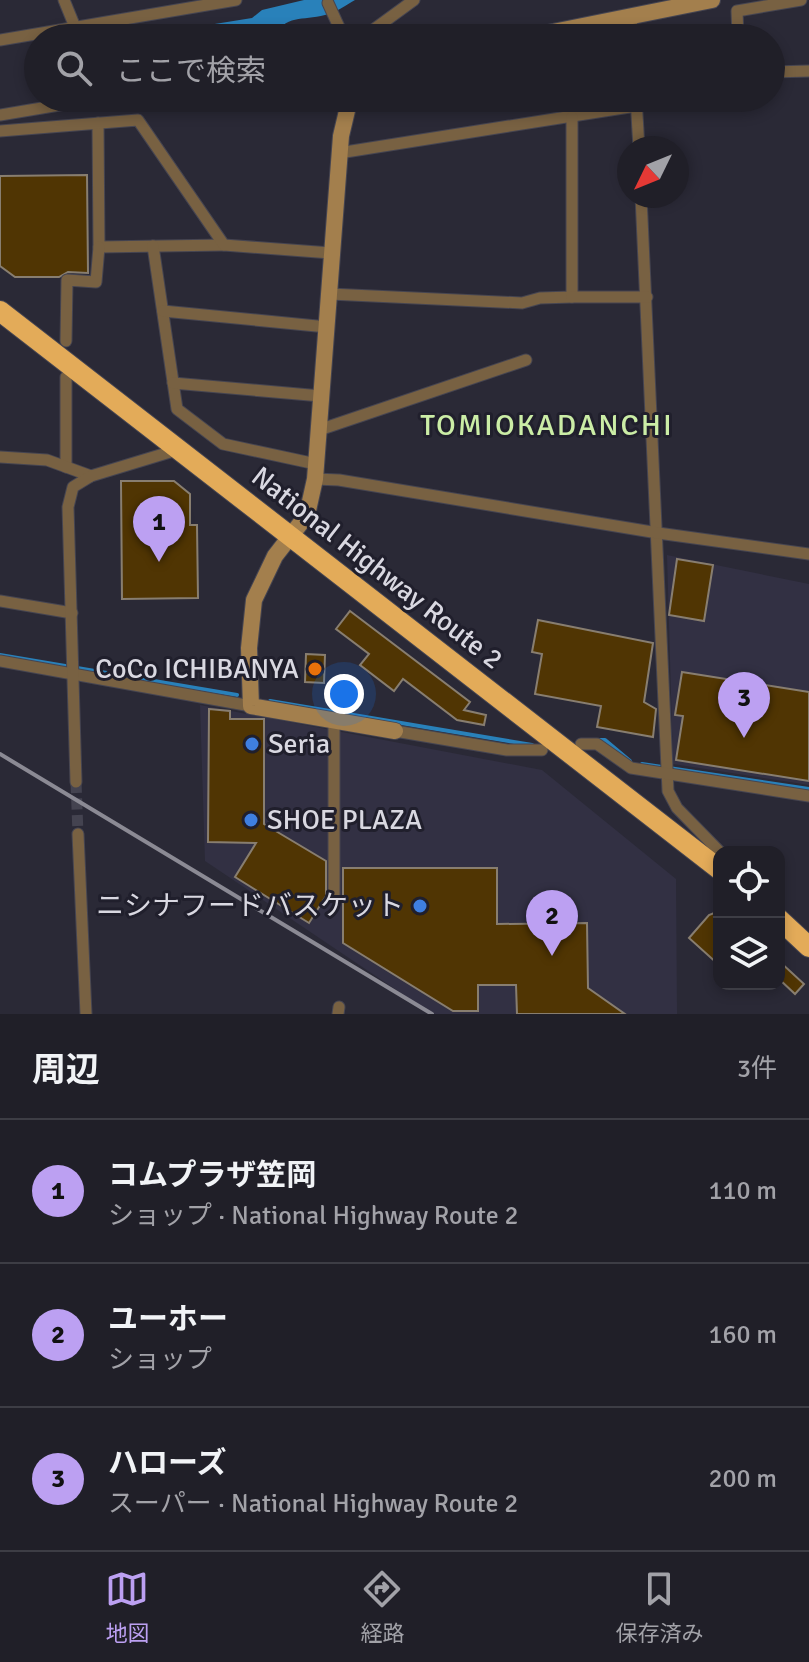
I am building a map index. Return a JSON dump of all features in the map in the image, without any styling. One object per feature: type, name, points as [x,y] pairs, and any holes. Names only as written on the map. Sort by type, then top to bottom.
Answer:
[{"type":"highway","name":"National Highway Route 2","points":[[0,311],[713,864]]},
{"type":"highway","points":[[785,925],[809,947]]},
{"type":"street","points":[[64,0],[74,24]]},
{"type":"street","points":[[153,0],[158,13]]},
{"type":"street","points":[[93,24],[201,3],[236,0]]},
{"type":"street","points":[[381,24],[414,0]]},
{"type":"street","points":[[595,24],[712,0]]},
{"type":"street","points":[[737,24],[737,11],[801,0]]},
{"type":"street","points":[[328,3],[338,24]]},
{"type":"street","points":[[631,17],[632,24]]},
{"type":"street","points":[[1,38],[24,35]]},
{"type":"street","points":[[785,72],[809,71]]},
{"type":"street","points":[[0,115],[24,111]]},
{"type":"street","points":[[251,706],[249,648],[254,600],[275,556],[307,515],[316,471],[339,153],[347,112]]},
{"type":"street","points":[[339,153],[593,112]]},
{"type":"street","points":[[637,112],[638,136]]},
{"type":"street","points":[[572,117],[572,297]]},
{"type":"street","points":[[0,131],[138,120],[224,245]]},
{"type":"street","points":[[66,341],[67,280],[96,282],[99,247],[98,123]]},
{"type":"street","points":[[642,208],[668,791],[677,808],[714,846]]},
{"type":"street","points":[[99,247],[224,245],[331,253]]},
{"type":"street","points":[[153,246],[177,409],[223,444],[339,480],[658,533],[809,554]]},
{"type":"street","points":[[330,294],[522,303],[540,298],[647,297]]},
{"type":"street","points":[[163,311],[327,327]]},
{"type":"street","points":[[319,430],[526,360]]},
{"type":"street","points":[[66,377],[66,467]]},
{"type":"street","points":[[173,383],[321,396]]},
{"type":"street","points":[[76,782],[68,507],[73,487],[91,476],[181,449]]},
{"type":"street","points":[[0,457],[47,460],[91,476]]},
{"type":"street","points":[[0,601],[72,613]]},
{"type":"street","points":[[0,661],[74,668],[251,706],[507,750],[542,750]]},
{"type":"street","points":[[334,721],[334,896]]},
{"type":"street","points":[[581,744],[597,744],[631,768],[668,770],[809,796]]},
{"type":"street","points":[[78,834],[86,1014]]},
{"type":"shaded area","points":[[667,555],[809,584],[809,785],[673,764]]},
{"type":"shaded area","points":[[200,705],[542,770],[676,879],[677,1014],[432,1014],[205,861]]},
{"type":"water","points":[[304,0],[355,0],[329,14],[285,24],[215,24],[252,18],[262,10]]},
{"type":"building","points":[[87,175],[88,273],[68,272],[59,277],[15,277],[0,266],[0,176]]},
{"type":"building","points":[[121,481],[174,481],[190,494],[190,525],[197,525],[198,598],[122,599]]},
{"type":"building","points":[[677,559],[713,565],[704,621],[669,615]]},
{"type":"building","points":[[350,611],[470,702],[464,710],[486,715],[484,725],[457,720],[403,679],[394,691],[360,665],[369,654],[336,629]]},
{"type":"building","points":[[538,620],[653,643],[644,702],[656,709],[653,737],[597,727],[601,706],[535,694],[542,654],[532,652]]},
{"type":"building","name":"CoCo ICHIBANYA","points":[[306,654],[325,655],[324,683],[305,682]]},
{"type":"building","points":[[682,672],[809,692],[809,781],[676,760],[683,716],[675,715]]},
{"type":"building","points":[[209,709],[230,711],[230,719],[264,719],[264,824],[326,861],[326,896],[309,923],[235,877],[256,843],[208,842]]},
{"type":"building","name":"ニシナフードバスケット","points":[[343,868],[497,868],[497,924],[587,923],[588,988],[625,1014],[517,1014],[516,985],[478,985],[478,1011],[453,1011],[343,943]]},
{"type":"building","points":[[713,913],[713,960],[689,938]]},
{"type":"building","points":[[785,967],[804,984],[795,994],[785,985]]},
{"type":"waterway","points":[[0,655],[237,695]]},
{"type":"waterway","points":[[270,701],[532,745]]},
{"type":"waterway","points":[[598,740],[605,740],[630,761]]},
{"type":"waterway","points":[[642,764],[809,789]]},
{"type":"tunnel","points":[[76,782],[78,834]]},
{"type":"railway","points":[[0,754],[432,1014]]},
{"type":"place","name":"コムプラザ笠岡","points":[[159,562]]},
{"type":"place","name":"CoCo ICHIBANYA","points":[[315,669]]},
{"type":"place","name":"ハローズ","points":[[744,738]]},
{"type":"place","name":"Seria","points":[[252,744]]},
{"type":"place","name":"SHOE PLAZA","points":[[251,820]]},
{"type":"place","name":"ニシナフードバスケット","points":[[420,906]]},
{"type":"place","name":"ユーホー","points":[[552,956]]},
{"type":"district","name":"TOMIOKADANCHI","points":[[547,425]]}]
